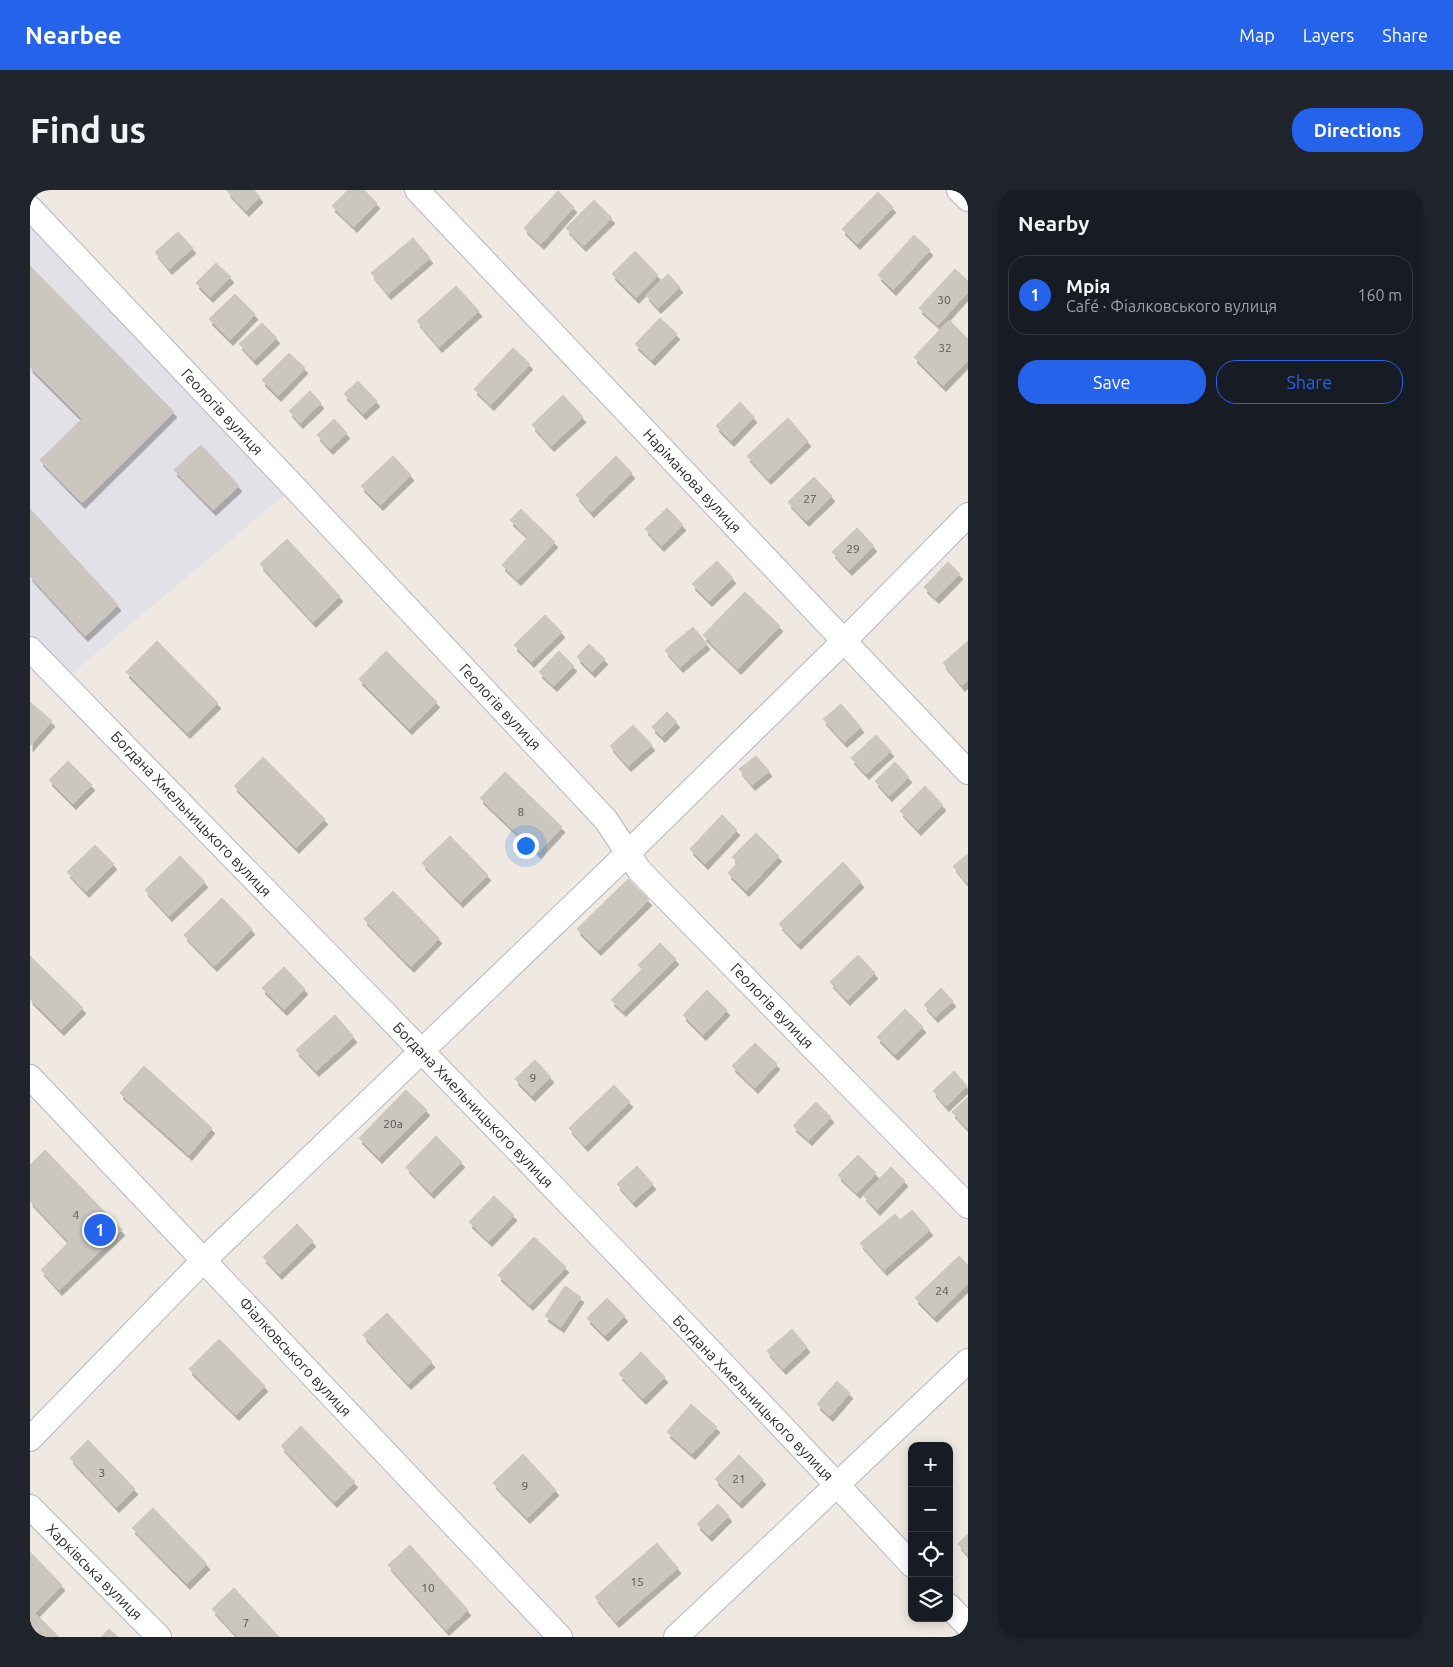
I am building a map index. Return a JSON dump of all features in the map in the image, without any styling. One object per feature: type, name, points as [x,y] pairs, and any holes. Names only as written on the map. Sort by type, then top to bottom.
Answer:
[{"type":"street","name":"Наріманова вулиця","points":[[417,190],[968,772]]},
{"type":"street","points":[[959,190],[968,200]]},
{"type":"street","name":"Геологів вулиця","points":[[30,208],[606,820],[639,870],[968,1206]]},
{"type":"street","points":[[30,1439],[204,1261],[628,853],[844,642],[968,515]]},
{"type":"street","name":"Богдана Хмельницького вулиця","points":[[30,649],[422,1051],[908,1561]]},
{"type":"street","name":"Фіалковського вулиця","points":[[30,1078],[560,1637]]},
{"type":"street","points":[[676,1637],[968,1361]]},
{"type":"street","name":"Харківська вулиця","points":[[30,1507],[159,1637]]},
{"type":"street","points":[[953,1610],[968,1626]]},
{"type":"shaded area","points":[[30,209],[294,487],[63,681],[30,641]]},
{"type":"building","points":[[254,190],[260,197],[246,211],[227,191]]},
{"type":"building","points":[[348,190],[364,190],[377,203],[354,227],[332,206]]},
{"type":"building","points":[[558,191],[574,207],[541,244],[524,228]]},
{"type":"building","points":[[878,192],[893,207],[857,244],[842,229]]},
{"type":"building","points":[[594,200],[612,218],[583,246],[566,228]]},
{"type":"building","points":[[178,232],[193,248],[169,269],[155,252]]},
{"type":"building","points":[[914,235],[930,250],[893,290],[878,275]]},
{"type":"building","points":[[413,238],[430,258],[388,294],[371,273]]},
{"type":"building","points":[[635,251],[658,275],[636,298],[612,274]]},
{"type":"building","points":[[216,263],[231,277],[210,297],[196,283]]},
{"type":"building","points":[[30,266],[174,412],[82,503],[40,460],[82,419],[30,367]]},
{"type":"building","points":[[955,269],[968,281],[968,292],[938,325],[919,308]]},
{"type":"building","points":[[668,274],[680,287],[658,308],[646,295]]},
{"type":"building","points":[[456,286],[479,311],[439,347],[417,321]]},
{"type":"building","points":[[235,294],[255,314],[230,340],[209,319]]},
{"type":"building","points":[[660,318],[677,334],[652,360],[635,344]]},
{"type":"building","points":[[949,320],[968,339],[968,360],[943,386],[914,357]]},
{"type":"building","points":[[262,323],[277,338],[254,360],[239,344]]},
{"type":"building","points":[[513,348],[530,364],[491,405],[474,389]]},
{"type":"building","points":[[289,353],[305,368],[278,396],[262,380]]},
{"type":"building","points":[[358,381],[377,401],[363,414],[344,394]]},
{"type":"building","points":[[310,391],[321,403],[300,423],[289,411]]},
{"type":"building","points":[[563,395],[583,417],[551,446],[532,425]]},
{"type":"building","points":[[740,402],[754,417],[731,441],[716,426]]},
{"type":"building","points":[[788,418],[808,441],[768,479],[747,456]]},
{"type":"building","points":[[334,419],[347,433],[330,449],[317,435]]},
{"type":"building","points":[[201,445],[239,486],[213,510],[174,470]]},
{"type":"building","points":[[393,456],[411,475],[380,505],[361,486]]},
{"type":"building","points":[[616,456],[632,473],[591,512],[576,495]]},
{"type":"building","points":[[814,477],[832,496],[806,521],[788,502]]},
{"type":"building","points":[[667,508],[683,525],[661,546],[645,529]]},
{"type":"building","points":[[30,509],[118,605],[85,636],[30,576]]},
{"type":"building","points":[[521,509],[555,542],[518,580],[502,565],[528,537],[510,520]]},
{"type":"building","points":[[857,528],[874,546],[849,570],[832,552]]},
{"type":"building","points":[[287,539],[340,596],[313,622],[260,564]]},
{"type":"building","points":[[717,561],[733,578],[709,601],[692,584]]},
{"type":"building","points":[[948,562],[960,574],[936,598],[924,587]]},
{"type":"building","points":[[745,592],[780,626],[738,669],[703,635]]},
{"type":"building","points":[[545,615],[562,632],[531,662],[514,645]]},
{"type":"building","points":[[693,627],[707,644],[680,667],[665,650]]},
{"type":"building","points":[[157,641],[218,703],[187,733],[126,672]]},
{"type":"building","points":[[968,641],[968,680],[962,686],[943,663]]},
{"type":"building","points":[[589,644],[605,659],[592,672],[577,657]]},
{"type":"building","points":[[386,651],[437,702],[409,729],[359,679]]},
{"type":"building","points":[[559,651],[574,666],[554,686],[539,672]]},
{"type":"building","points":[[30,702],[52,721],[30,746]]},
{"type":"building","points":[[841,704],[861,727],[844,742],[823,719]]},
{"type":"building","points":[[667,712],[677,722],[662,737],[652,727]]},
{"type":"building","points":[[633,725],[652,745],[628,766],[610,746]]},
{"type":"building","points":[[876,735],[891,751],[866,774],[851,758]]},
{"type":"building","points":[[756,756],[769,771],[752,785],[739,769]]},
{"type":"building","points":[[263,757],[325,819],[296,848],[234,786]]},
{"type":"building","points":[[68,761],[92,785],[73,804],[49,780]]},
{"type":"building","points":[[895,762],[909,777],[889,796],[875,781]]},
{"type":"building","points":[[505,772],[562,827],[538,853],[480,798]]},
{"type":"building","points":[[925,786],[943,805],[918,830],[900,811]]},
{"type":"building","points":[[722,815],[737,830],[705,864],[690,849]]},
{"type":"building","points":[[756,833],[779,856],[746,891],[728,873],[738,862],[732,857]]},
{"type":"building","points":[[450,836],[488,875],[460,902],[422,863]]},
{"type":"building","points":[[95,845],[114,864],[86,892],[67,872]]},
{"type":"building","points":[[968,854],[968,882],[967,883],[953,866]]},
{"type":"building","points":[[180,856],[205,882],[169,916],[145,890]]},
{"type":"building","points":[[843,862],[861,882],[798,944],[779,924]]},
{"type":"building","points":[[628,879],[649,900],[598,950],[577,929]]},
{"type":"building","points":[[393,891],[439,938],[411,967],[364,919]]},
{"type":"building","points":[[222,898],[252,929],[214,966],[184,935]]},
{"type":"building","points":[[660,943],[676,959],[623,1011],[611,1000],[642,969],[638,965]]},
{"type":"building","points":[[858,955],[875,973],[847,1000],[830,982]]},
{"type":"building","points":[[30,956],[83,1008],[61,1030],[30,999]]},
{"type":"building","points":[[284,967],[305,989],[284,1010],[262,988]]},
{"type":"building","points":[[941,988],[953,1001],[935,1017],[924,1005]]},
{"type":"building","points":[[707,990],[727,1010],[703,1035],[683,1015]]},
{"type":"building","points":[[905,1009],[923,1027],[895,1055],[877,1037]]},
{"type":"building","points":[[335,1015],[354,1037],[316,1071],[296,1050]]},
{"type":"building","points":[[755,1043],[777,1064],[755,1088],[732,1066]]},
{"type":"building","points":[[535,1060],[551,1077],[532,1096],[515,1079]]},
{"type":"building","points":[[144,1066],[212,1128],[189,1155],[120,1093]]},
{"type":"building","points":[[954,1071],[967,1086],[946,1106],[933,1091]]},
{"type":"building","points":[[614,1085],[630,1102],[585,1146],[569,1128]]},
{"type":"building","points":[[406,1090],[427,1110],[379,1158],[359,1138]]},
{"type":"building","points":[[968,1097],[968,1129],[952,1112]]},
{"type":"building","points":[[816,1102],[831,1117],[809,1140],[793,1126]]},
{"type":"building","points":[[436,1136],[462,1162],[431,1193],[406,1167]]},
{"type":"building","points":[[45,1150],[122,1230],[59,1290],[41,1270],[69,1242],[30,1201],[30,1165]]},
{"type":"building","points":[[858,1155],[876,1173],[857,1193],[838,1175]]},
{"type":"building","points":[[637,1166],[653,1184],[633,1202],[617,1184]]},
{"type":"building","points":[[891,1167],[905,1181],[877,1210],[863,1195]]},
{"type":"building","points":[[494,1196],[514,1215],[489,1241],[469,1222]]},
{"type":"building","points":[[912,1210],[930,1230],[884,1270],[860,1243],[895,1214],[900,1220]]},
{"type":"building","points":[[297,1224],[313,1241],[279,1274],[263,1257]]},
{"type":"building","points":[[534,1237],[566,1267],[530,1305],[498,1275]]},
{"type":"building","points":[[959,1256],[968,1265],[968,1284],[934,1317],[915,1298]]},
{"type":"building","points":[[565,1286],[581,1297],[561,1327],[545,1316]]},
{"type":"building","points":[[607,1298],[625,1316],[605,1336],[587,1318]]},
{"type":"building","points":[[387,1313],[432,1362],[408,1384],[363,1335]]},
{"type":"building","points":[[792,1329],[807,1347],[783,1369],[767,1351]]},
{"type":"building","points":[[219,1339],[265,1386],[236,1415],[189,1369]]},
{"type":"building","points":[[641,1352],[665,1377],[643,1399],[619,1374]]},
{"type":"building","points":[[837,1381],[850,1393],[830,1416],[817,1404]]},
{"type":"building","points":[[691,1404],[717,1427],[692,1454],[667,1432]]},
{"type":"building","points":[[301,1426],[355,1482],[334,1502],[281,1446]]},
{"type":"building","points":[[88,1440],[135,1489],[116,1507],[70,1458]]},
{"type":"building","points":[[523,1454],[556,1490],[527,1518],[493,1483]]},
{"type":"building","points":[[739,1455],[763,1479],[739,1503],[715,1479]]},
{"type":"building","points":[[718,1504],[729,1516],[709,1536],[697,1524]]},
{"type":"building","points":[[153,1508],[207,1564],[187,1584],[132,1528]]},
{"type":"building","points":[[968,1534],[968,1555],[958,1544]]},
{"type":"building","points":[[657,1543],[678,1568],[616,1622],[595,1597]]},
{"type":"building","points":[[410,1545],[468,1610],[446,1630],[388,1565]]},
{"type":"building","points":[[30,1552],[62,1585],[35,1613],[59,1637],[30,1637]]},
{"type":"building","points":[[234,1588],[279,1637],[238,1637],[212,1609]]},
{"type":"building","points":[[109,1629],[118,1637],[101,1637]]},
{"type":"place","name":"Мрія","points":[[100,1230]]}]
